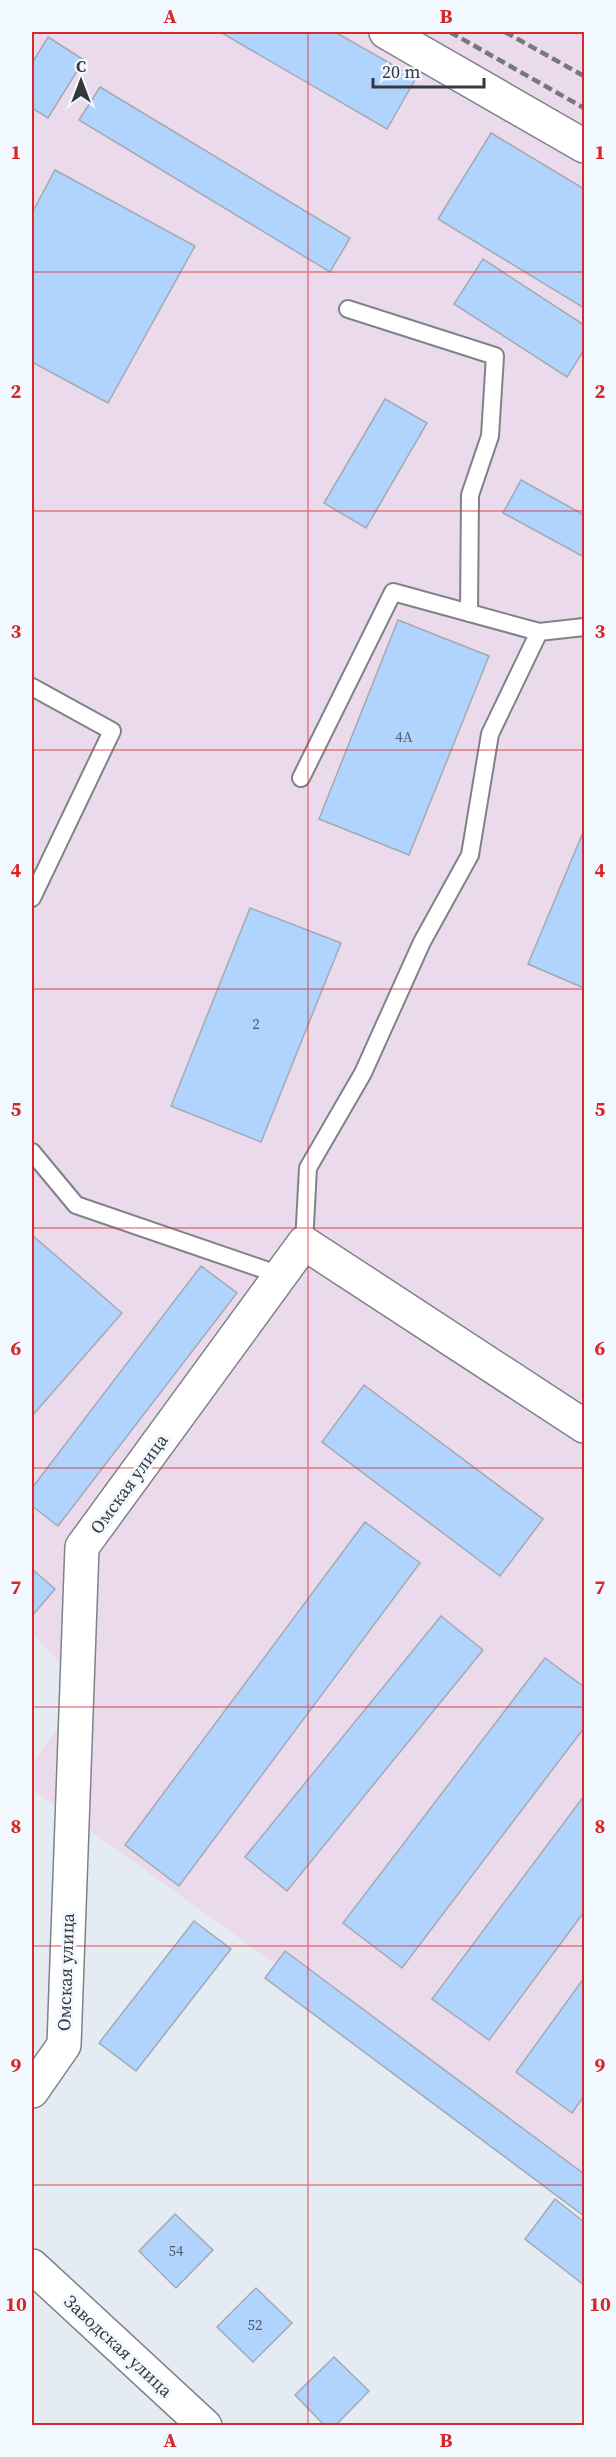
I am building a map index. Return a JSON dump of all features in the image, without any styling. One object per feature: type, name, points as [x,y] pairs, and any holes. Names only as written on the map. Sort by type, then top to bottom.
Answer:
[{"type":"street","points":[[386,32],[585,146]]},
{"type":"street","points":[[304,1243],[585,1426]]},
{"type":"street","name":"Омская улица","points":[[32,2091],[64,2045],[82,1547],[304,1243]]},
{"type":"street","name":"Заводская улица","points":[[32,2266],[205,2426]]},
{"type":"lane","points":[[348,309],[495,356],[490,436],[470,495],[469,613]]},
{"type":"lane","points":[[301,778],[393,592],[539,632],[585,627]]},
{"type":"lane","points":[[304,1243],[308,1168],[363,1073],[422,942],[470,855],[490,734],[539,632]]},
{"type":"lane","points":[[32,687],[112,731],[32,898]]},
{"type":"lane","points":[[32,1152],[76,1205],[280,1275]]},
{"type":"shaded area","points":[[32,32],[584,32],[584,2186],[32,1789],[32,1764],[88,1685],[65,1668],[32,1634]]},
{"type":"building","points":[[220,32],[335,32],[416,78],[387,129]]},
{"type":"building","points":[[48,37],[84,60],[48,118],[32,108],[32,63]]},
{"type":"building","points":[[100,87],[350,238],[330,272],[79,120]]},
{"type":"building","points":[[491,133],[584,189],[584,308],[438,219]]},
{"type":"building","points":[[55,170],[195,246],[108,403],[32,362],[32,213]]},
{"type":"building","points":[[483,259],[584,325],[584,350],[567,377],[454,304]]},
{"type":"building","points":[[385,399],[427,423],[366,528],[324,503]]},
{"type":"building","points":[[521,480],[584,515],[584,557],[503,513]]},
{"type":"building","points":[[398,620],[489,656],[409,855],[319,819]]},
{"type":"building","points":[[584,830],[584,988],[528,964]]},
{"type":"building","points":[[250,908],[341,943],[261,1142],[171,1106]]},
{"type":"building","points":[[32,1235],[122,1313],[32,1416]]},
{"type":"building","points":[[201,1266],[237,1293],[58,1526],[32,1506],[32,1488]]},
{"type":"building","points":[[364,1385],[543,1519],[500,1576],[322,1442]]},
{"type":"building","points":[[365,1522],[420,1563],[179,1886],[125,1845]]},
{"type":"building","points":[[32,1569],[55,1589],[32,1616]]},
{"type":"building","points":[[441,1616],[483,1650],[287,1891],[245,1857]]},
{"type":"building","points":[[545,1658],[584,1687],[584,1728],[402,1968],[343,1923]]},
{"type":"building","points":[[584,1796],[584,1912],[489,2040],[432,1999]]},
{"type":"building","points":[[194,1921],[231,1949],[136,2071],[99,2043]]},
{"type":"building","points":[[285,1951],[584,2174],[584,2216],[265,1978]]},
{"type":"building","points":[[584,1978],[584,2096],[572,2113],[516,2072]]},
{"type":"building","points":[[555,2199],[584,2222],[584,2285],[525,2239]]},
{"type":"building","points":[[175,2214],[213,2250],[176,2288],[139,2251]]},
{"type":"building","points":[[256,2288],[292,2323],[253,2362],[217,2327]]},
{"type":"building","points":[[334,2357],[369,2391],[335,2426],[325,2426],[295,2395]]},
{"type":"railway","points":[[450,32],[584,108]]},
{"type":"railway","points":[[505,32],[584,76]]}]
